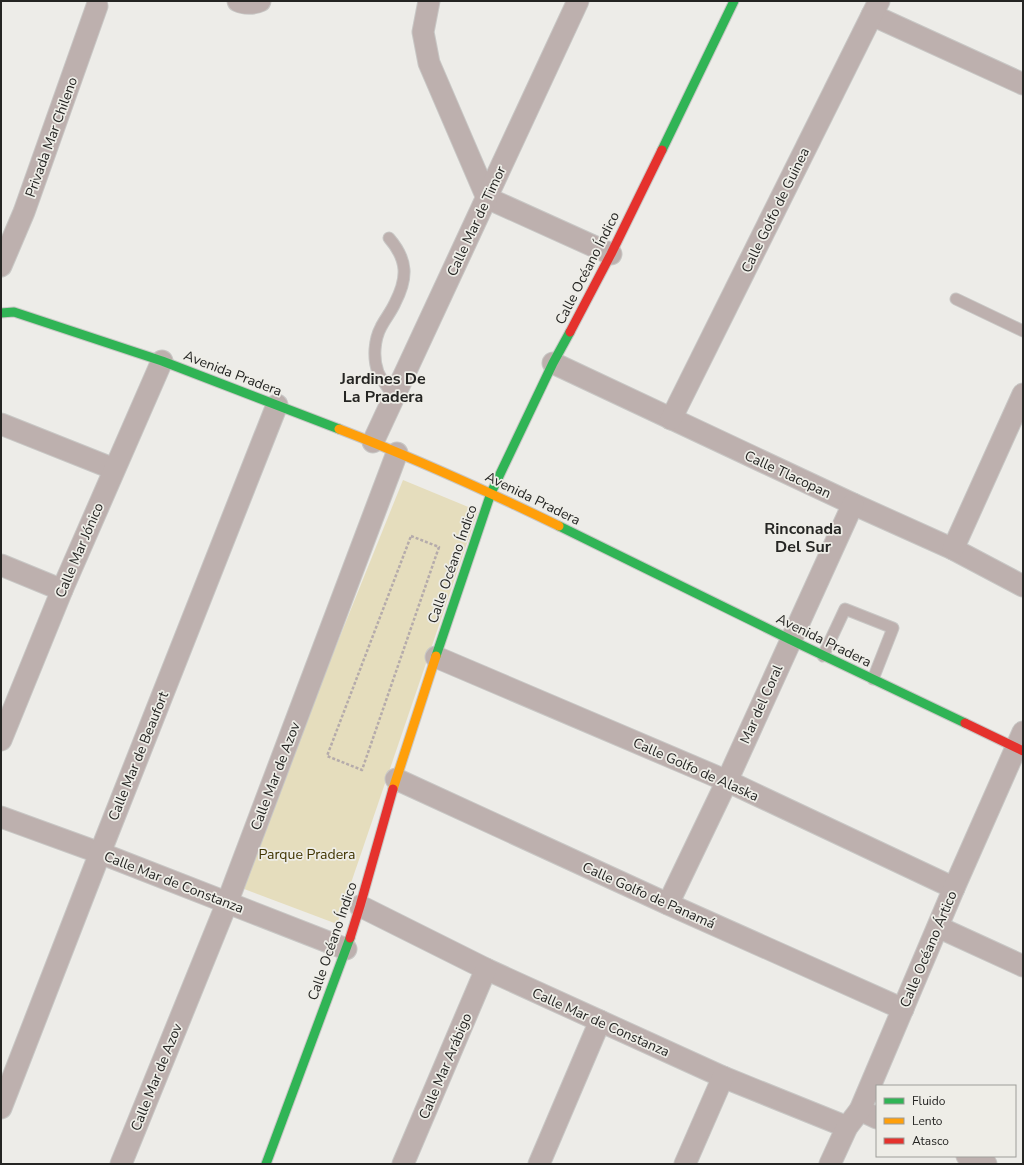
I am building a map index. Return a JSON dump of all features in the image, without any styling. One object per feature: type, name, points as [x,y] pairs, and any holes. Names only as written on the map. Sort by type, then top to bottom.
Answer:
[{"type":"street","points":[[238,1],[256,3],[260,1]]},
{"type":"street","points":[[429,1],[423,32],[429,63],[487,198],[611,254]]},
{"type":"street","name":"Calle Mar de Timor","points":[[373,442],[578,1]]},
{"type":"street","name":"Calle Océano Índico","points":[[266,1164],[346,949],[360,906],[396,779],[491,493],[553,363],[611,254],[734,1]]},
{"type":"street","name":"Privada Mar Chileno","points":[[1,266],[24,212],[97,6]]},
{"type":"street","points":[[875,8],[1023,84]]},
{"type":"street","name":"Calle Golfo de Guinea","points":[[671,419],[875,8]]},
{"type":"street","name":"Avenida Pradera","points":[[5,303],[14,312]]},
{"type":"street","name":"Avenida Pradera","points":[[1,313],[14,312],[162,361],[373,442],[491,493],[823,656],[1021,744]]},
{"type":"street","name":"Calle Mar Jónico","points":[[1,740],[7,708],[62,590],[162,361]]},
{"type":"street","name":"Calle Tlacopan","points":[[553,363],[853,504],[953,548],[1023,586]]},
{"type":"street","points":[[953,548],[1023,394]]},
{"type":"street","name":"Calle Mar de Beaufort","points":[[1,1108],[277,405]]},
{"type":"street","points":[[1,424],[114,469]]},
{"type":"street","name":"Calle Mar de Azov","points":[[121,1164],[227,903],[397,453]]},
{"type":"street","name":"Mar del Coral","points":[[668,904],[727,781],[853,504]]},
{"type":"street","points":[[1,565],[62,590]]},
{"type":"street","name":"Calle Golfo de Alaska","points":[[436,657],[727,781],[954,888]]},
{"type":"street","name":"Calle Océano Ártico","points":[[878,1085],[903,1009],[954,888],[1021,744]]},
{"type":"street","name":"Calle Golfo de Panamá","points":[[396,779],[668,904],[903,1009]]},
{"type":"street","name":"Calle Mar de Constanza","points":[[1,817],[346,949]]},
{"type":"street","name":"Calle Mar de Constanza","points":[[360,906],[486,969],[600,1022],[723,1077],[847,1127]]},
{"type":"street","points":[[938,927],[1023,966]]},
{"type":"street","name":"Calle Mar Arábigo","points":[[403,1164],[486,969]]},
{"type":"street","points":[[539,1164],[600,1022]]},
{"type":"street","points":[[685,1164],[723,1077]]},
{"type":"street","name":"Calle Océano Ártico","points":[[830,1164],[847,1127],[868,1114],[876,1090]]},
{"type":"street","points":[[969,1157],[986,1164]]},
{"type":"lane","points":[[388,238],[402,257],[404,280],[395,304],[380,328],[376,340],[375,351],[378,373],[394,396]]},
{"type":"lane","points":[[956,299],[1023,331]]},
{"type":"lane","points":[[823,656],[845,609],[893,628],[873,679]]},
{"type":"path","points":[[411,536],[439,547],[362,770],[327,756],[411,536]]},
{"type":"green space","name":"Parque Pradera","points":[[403,480],[478,511],[337,924],[239,887]]},
{"type":"traffic: fast","points":[[662,150],[734,1]]},
{"type":"traffic: fast","points":[[1,313],[14,312],[162,361],[339,429]]},
{"type":"traffic: fast","points":[[436,656],[491,493],[553,363],[570,332]]},
{"type":"traffic: fast","points":[[559,526],[791,640],[965,723]]},
{"type":"traffic: fast","points":[[266,1164],[350,938]]},
{"type":"traffic: slow","points":[[339,429],[450,475],[559,526]]},
{"type":"traffic: slow","points":[[393,789],[436,656]]},
{"type":"traffic: jam","points":[[570,332],[611,254],[662,150]]},
{"type":"traffic: jam","points":[[965,723],[1023,751]]},
{"type":"traffic: jam","points":[[350,938],[393,789]]},
{"type":"district","name":"Jardines De La Pradera","points":[[383,387]]},
{"type":"district","name":"Rinconada Del Sur","points":[[803,537]]}]
